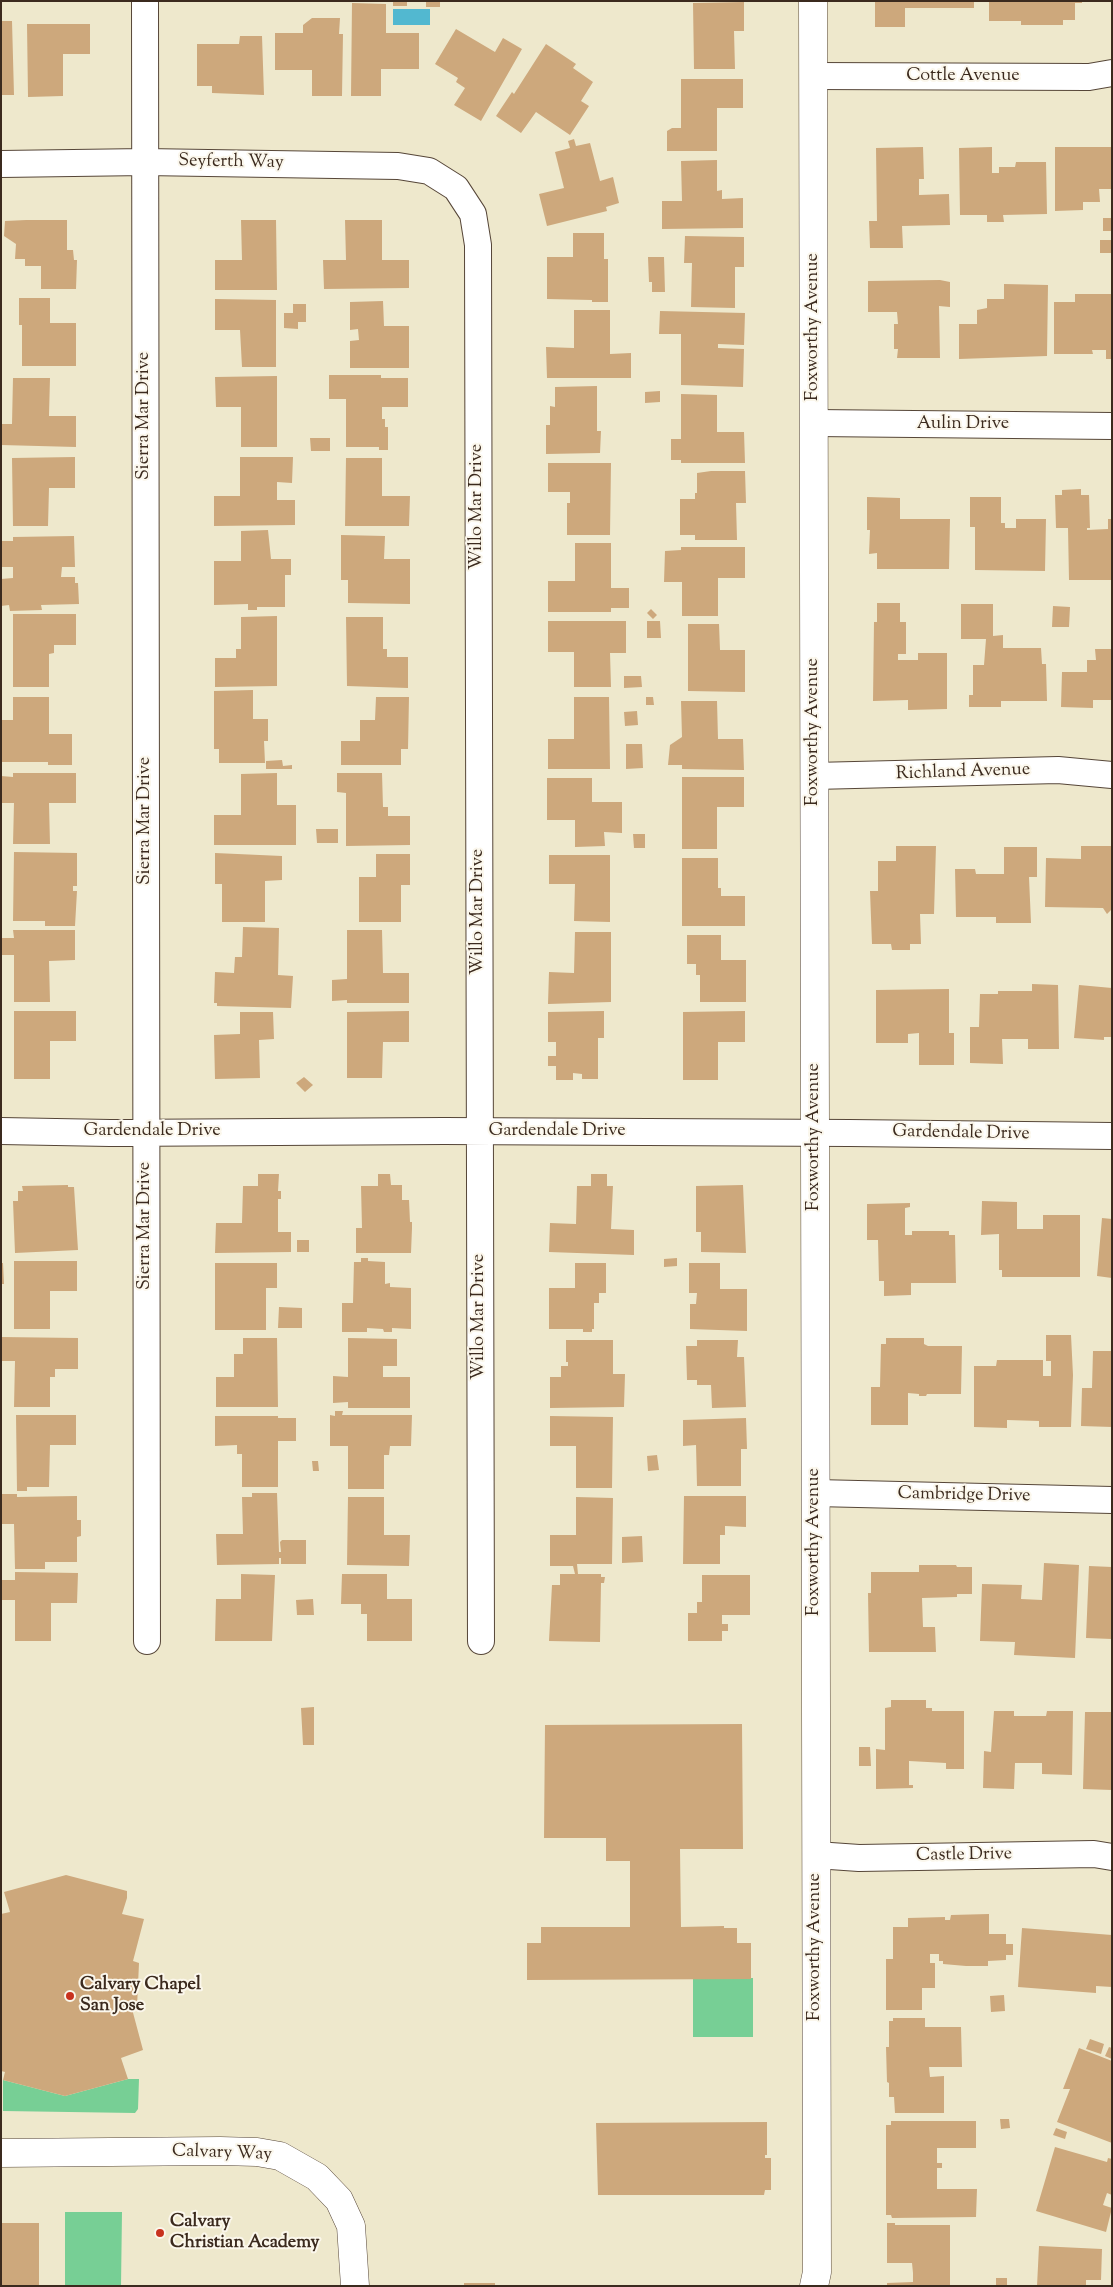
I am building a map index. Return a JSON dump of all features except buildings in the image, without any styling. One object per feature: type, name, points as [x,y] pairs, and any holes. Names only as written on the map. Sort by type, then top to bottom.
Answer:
[{"type":"street","name":"Sierra Mar Drive","points":[[145,1],[147,1640]]},
{"type":"street","name":"Foxworthy Avenue","points":[[813,1],[818,2281]]},
{"type":"street","name":"Cottle Avenue","points":[[814,76],[1089,77],[1112,73]]},
{"type":"street","name":"Seyferth Way","points":[[1,164],[145,162],[398,166],[429,171],[456,188]]},
{"type":"street","name":"Willo Mar Drive","points":[[456,188],[473,214],[478,245],[481,1641]]},
{"type":"street","name":"Aulin Drive","points":[[815,423],[1112,426]]},
{"type":"street","name":"Richland Avenue","points":[[814,776],[1058,770],[1112,775]]},
{"type":"street","name":"Gardendale Drive","points":[[1,1131],[146,1133],[815,1133],[1112,1136]]},
{"type":"street","name":"Cambridge Drive","points":[[816,1493],[1112,1500]]},
{"type":"street","name":"Castle Drive","points":[[816,1855],[859,1858],[1094,1854],[1112,1857]]},
{"type":"street","name":"Calvary Way","points":[[1,2153],[220,2151],[256,2152],[280,2156],[317,2177],[339,2200],[351,2226],[355,2286]]},
{"type":"green space","points":[[693,1978],[753,1978],[753,2037],[693,2037]]},
{"type":"green space","points":[[128,2079],[139,2079],[138,2109],[135,2113],[3,2111],[3,2080],[65,2096]]},
{"type":"green space","points":[[65,2212],[122,2212],[121,2286],[65,2286]]},
{"type":"water","points":[[393,9],[430,9],[430,25],[393,25]]},
{"type":"place","name":"Calvary Chapel San Jose","points":[[70,1996]]},
{"type":"place","name":"Calvary Christian Academy","points":[[160,2233]]}]
